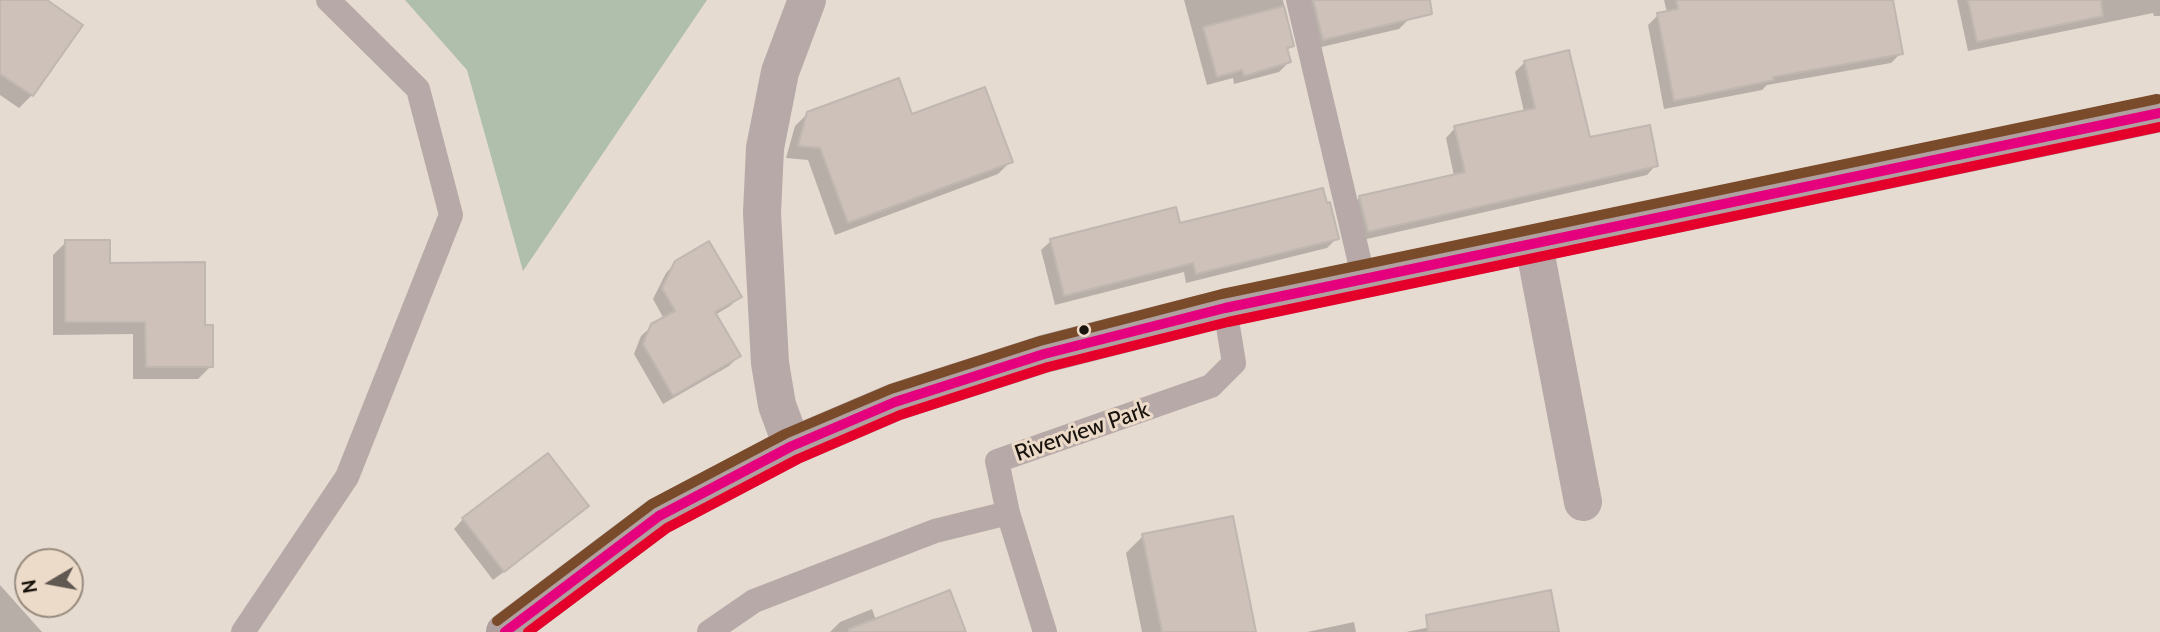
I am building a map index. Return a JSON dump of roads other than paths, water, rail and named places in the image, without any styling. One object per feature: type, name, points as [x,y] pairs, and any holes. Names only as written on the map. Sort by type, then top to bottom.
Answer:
[{"type":"main road","points":[[505,632],[659,516],[792,446],[895,402],[1031,358],[1225,308],[2160,113]]},
{"type":"street","points":[[792,446],[777,405],[770,363],[762,213],[765,148],[780,72],[807,0]]},
{"type":"street","points":[[1534,244],[1583,502]]},
{"type":"lane","points":[[243,632],[347,477],[451,215],[418,89],[328,0]]},
{"type":"lane","points":[[1298,0],[1364,280]]},
{"type":"lane","name":"Riverview Park","points":[[1045,632],[1008,513],[997,461],[1211,386],[1234,363],[1225,308]]},
{"type":"lane","points":[[709,632],[754,601],[936,531],[1008,513]]}]
